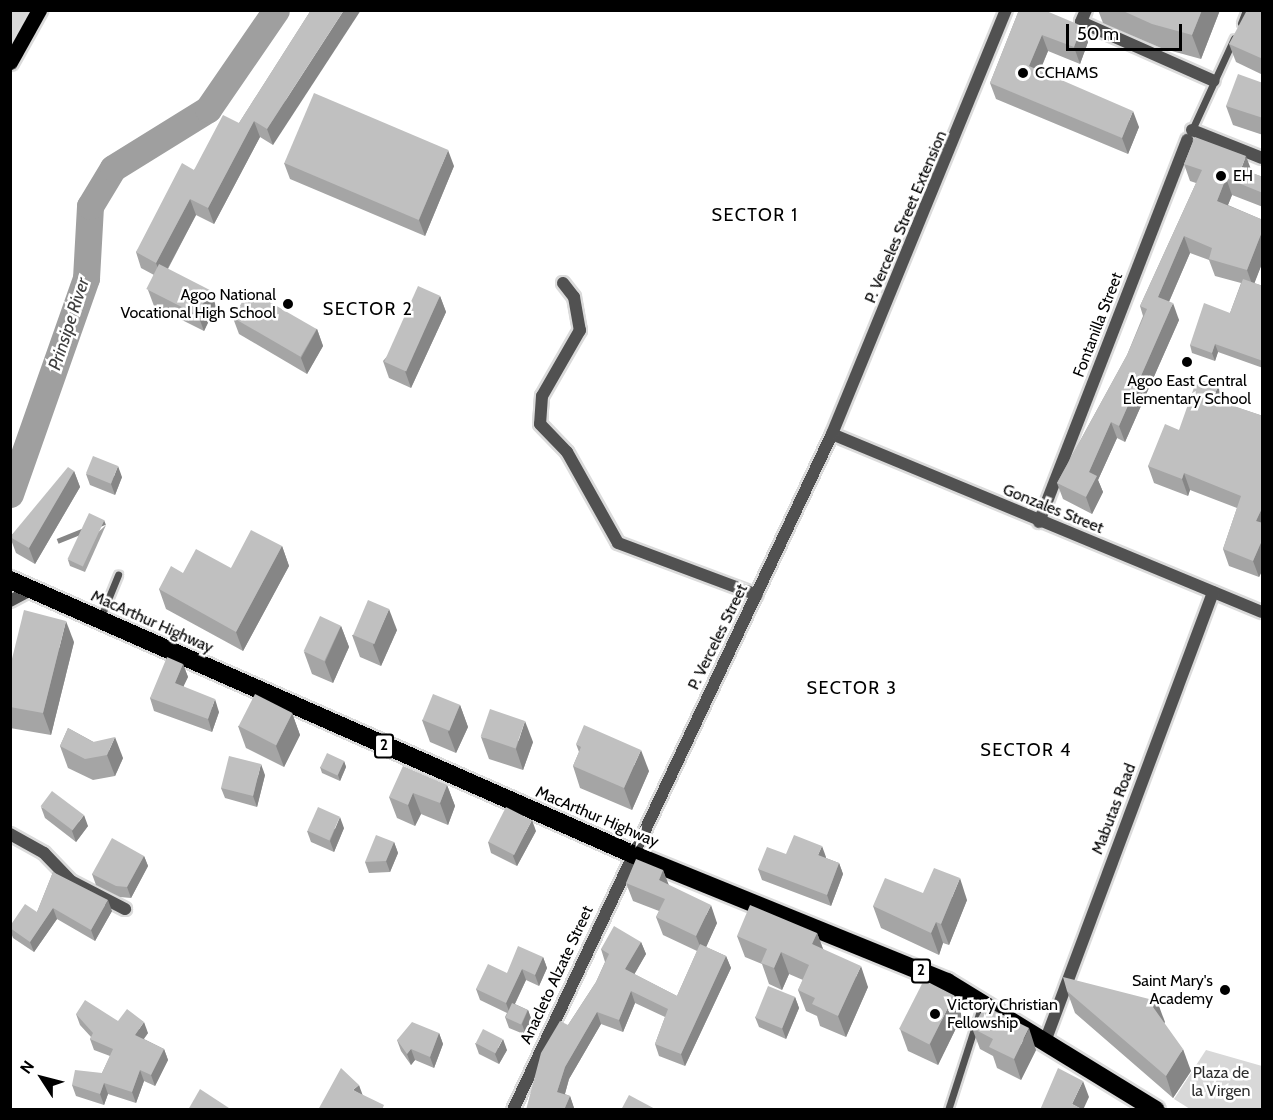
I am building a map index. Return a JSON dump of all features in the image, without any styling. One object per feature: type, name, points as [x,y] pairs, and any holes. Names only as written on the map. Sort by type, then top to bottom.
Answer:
[{"type":"highway","name":"MacArthur Highway","points":[[11,580],[632,854],[937,977],[1046,1039],[1156,1110]]},
{"type":"main road","points":[[10,62],[39,10]]},
{"type":"street","name":"P. Verceles Street Extension","points":[[832,434],[1006,10]]},
{"type":"street","points":[[1086,10],[1081,22],[1214,81]]},
{"type":"street","points":[[1190,135],[1263,158]]},
{"type":"street","name":"Fontanilla Street","points":[[1039,522],[1190,135]]},
{"type":"street","points":[[563,283],[574,297],[579,330],[542,396],[540,424],[567,452],[618,543],[757,595]]},
{"type":"street","name":"Gonzales Street","points":[[832,434],[1039,522],[1263,612]]},
{"type":"street","name":"P. Verceles Street","points":[[632,854],[832,434]]},
{"type":"street","points":[[10,601],[33,589]]},
{"type":"street","name":"Mabutas Road","points":[[1046,1039],[1214,592]]},
{"type":"street","points":[[10,834],[44,853],[71,881],[125,909]]},
{"type":"street","name":"Anacleto Alzate Street","points":[[513,1110],[632,854]]},
{"type":"lane","points":[[1190,135],[1246,10]]},
{"type":"lane","points":[[99,619],[118,575]]},
{"type":"lane","points":[[948,1110],[983,1002]]},
{"type":"green space","points":[[11,11],[31,11],[11,45]]},
{"type":"green space","name":"Plaza de la Virgen","points":[[1206,1050],[1262,1066],[1262,1109],[1190,1109],[1174,1099]]},
{"type":"building","points":[[311,10],[344,10],[267,129],[254,121],[208,208],[190,199],[156,263],[136,252],[182,163],[194,170],[223,115],[239,123]]},
{"type":"building","points":[[1019,10],[1044,10],[1082,26],[1074,47],[1042,35],[1029,66],[1133,111],[1122,138],[990,83]]},
{"type":"building","points":[[1121,10],[1202,10],[1192,35],[1152,24]]},
{"type":"building","points":[[1247,10],[1263,10],[1263,59],[1229,44]]},
{"type":"building","points":[[1238,74],[1263,83],[1263,118],[1226,106]]},
{"type":"building","points":[[314,93],[448,150],[419,220],[284,163]]},
{"type":"building","points":[[1195,137],[1246,156],[1241,169],[1263,177],[1263,193],[1226,178],[1217,201],[1263,220],[1263,229],[1247,270],[1209,259],[1212,248],[1184,236],[1158,297],[1173,303],[1119,426],[1111,422],[1089,472],[1097,476],[1086,497],[1057,483],[1127,355],[1147,309],[1140,306],[1202,170],[1184,164]]},
{"type":"building","points":[[159,264],[210,290],[197,315],[146,289]]},
{"type":"building","points":[[1243,279],[1263,286],[1263,361],[1215,344],[1212,353],[1190,345],[1204,303],[1230,313]]},
{"type":"building","points":[[418,286],[440,296],[406,372],[384,362]]},
{"type":"building","points":[[249,290],[317,329],[301,357],[233,318]]},
{"type":"building","points":[[1197,379],[1218,386],[1213,399],[1263,416],[1263,506],[1256,521],[1263,523],[1263,538],[1253,561],[1223,549],[1241,496],[1184,473],[1182,479],[1148,466],[1165,424],[1179,430]]},
{"type":"building","points":[[93,456],[118,466],[111,484],[86,474]]},
{"type":"building","points":[[68,467],[74,471],[29,548],[10,537]]},
{"type":"building","points":[[89,513],[104,520],[83,566],[67,559]]},
{"type":"building","points":[[251,530],[282,546],[236,632],[159,589],[171,566],[183,573],[196,549],[231,568]]},
{"type":"building","points":[[368,600],[389,609],[374,644],[353,635]]},
{"type":"building","points":[[24,610],[66,621],[43,713],[10,707],[10,667]]},
{"type":"building","points":[[320,616],[341,626],[324,661],[304,651]]},
{"type":"building","points":[[167,657],[183,664],[175,683],[215,699],[208,719],[150,698]]},
{"type":"building","points":[[255,694],[292,713],[276,745],[239,726]]},
{"type":"building","points":[[433,694],[460,705],[449,731],[423,720]]},
{"type":"building","points":[[490,709],[525,721],[516,748],[481,736]]},
{"type":"building","points":[[584,725],[641,750],[624,788],[573,766],[581,747],[576,744]]},
{"type":"building","points":[[68,728],[93,742],[115,737],[107,755],[85,759],[60,746]]},
{"type":"building","points":[[327,753],[344,761],[337,776],[320,768]]},
{"type":"building","points":[[229,756],[261,764],[253,796],[221,788]]},
{"type":"building","points":[[403,766],[447,785],[440,803],[413,793],[408,805],[389,797]]},
{"type":"building","points":[[52,791],[84,815],[73,830],[41,806]]},
{"type":"building","points":[[318,807],[340,817],[329,841],[307,831]]},
{"type":"building","points":[[506,807],[532,820],[514,855],[488,842]]},
{"type":"building","points":[[376,835],[394,842],[386,861],[365,862]]},
{"type":"building","points":[[794,835],[822,846],[818,855],[839,863],[827,895],[758,869],[767,847],[786,854]]},
{"type":"building","points":[[112,838],[144,856],[127,887],[116,886],[92,874]]},
{"type":"building","points":[[636,859],[663,870],[659,880],[711,905],[696,936],[656,917],[665,899],[626,883]]},
{"type":"building","points":[[934,868],[960,878],[941,924],[936,922],[931,933],[873,906],[885,878],[923,893]]},
{"type":"building","points":[[53,872],[108,900],[91,930],[53,908],[30,942],[10,926],[25,904],[37,912]]},
{"type":"building","points":[[750,905],[817,933],[812,944],[861,966],[838,1016],[812,1004],[815,998],[798,990],[809,965],[781,952],[774,968],[761,963],[767,949],[737,936]]},
{"type":"building","points":[[614,926],[641,942],[625,969],[677,996],[700,944],[726,956],[681,1054],[655,1044],[668,1009],[631,991],[619,1020],[597,1012],[565,1067],[557,1092],[570,1096],[564,1110],[526,1110],[541,1053],[560,1021],[568,1025],[596,982],[609,954],[601,949]]},
{"type":"building","points":[[518,946],[543,957],[535,975],[522,969],[506,1003],[476,989],[488,964],[507,973]]},
{"type":"building","points":[[1063,977],[1157,1001],[1153,1007],[1183,1049],[1166,1076],[1067,991]]},
{"type":"building","points":[[924,980],[954,995],[929,1044],[899,1029]]},
{"type":"building","points":[[768,986],[795,997],[782,1028],[755,1018]]},
{"type":"building","points":[[85,1000],[118,1021],[127,1009],[144,1022],[135,1035],[164,1049],[151,1075],[140,1070],[132,1092],[104,1083],[100,1094],[72,1085],[75,1070],[102,1073],[113,1049],[90,1039],[93,1033],[76,1014]]},
{"type":"building","points":[[512,1003],[528,1010],[521,1025],[505,1018]]},
{"type":"building","points":[[985,1006],[1029,1028],[1014,1059],[989,1047],[993,1039],[972,1028]]},
{"type":"building","points":[[412,1022],[439,1033],[430,1057],[411,1049],[407,1054],[397,1040]]},
{"type":"building","points":[[483,1029],[503,1039],[495,1053],[476,1043]]},
{"type":"building","points":[[341,1068],[359,1085],[353,1090],[384,1105],[382,1110],[318,1110]]},
{"type":"building","points":[[1058,1068],[1083,1081],[1072,1104],[1084,1110],[1040,1110]]},
{"type":"building","points":[[200,1089],[232,1110],[188,1110]]},
{"type":"building","points":[[629,1095],[657,1110],[621,1110]]},
{"type":"waterway","name":"Prinsipe River","points":[[10,494],[86,278],[90,206],[113,168],[208,109],[276,10]]},
{"type":"place","name":"CCHAMS","points":[[1023,73]]},
{"type":"place","name":"EH","points":[[1221,176]]},
{"type":"place","name":"Agoo National Vocational High School","points":[[288,304]]},
{"type":"place","name":"Agoo East Central Elementary School","points":[[1187,362]]},
{"type":"place","name":"Saint Mary's Academy","points":[[1225,990]]},
{"type":"place","name":"Victory Christian Fellowship","points":[[935,1014]]},
{"type":"district","name":"SECTOR 1","points":[[755,215]]},
{"type":"district","name":"SECTOR 2","points":[[368,309]]},
{"type":"district","name":"SECTOR 3","points":[[852,688]]},
{"type":"district","name":"SECTOR 4","points":[[1026,750]]}]
